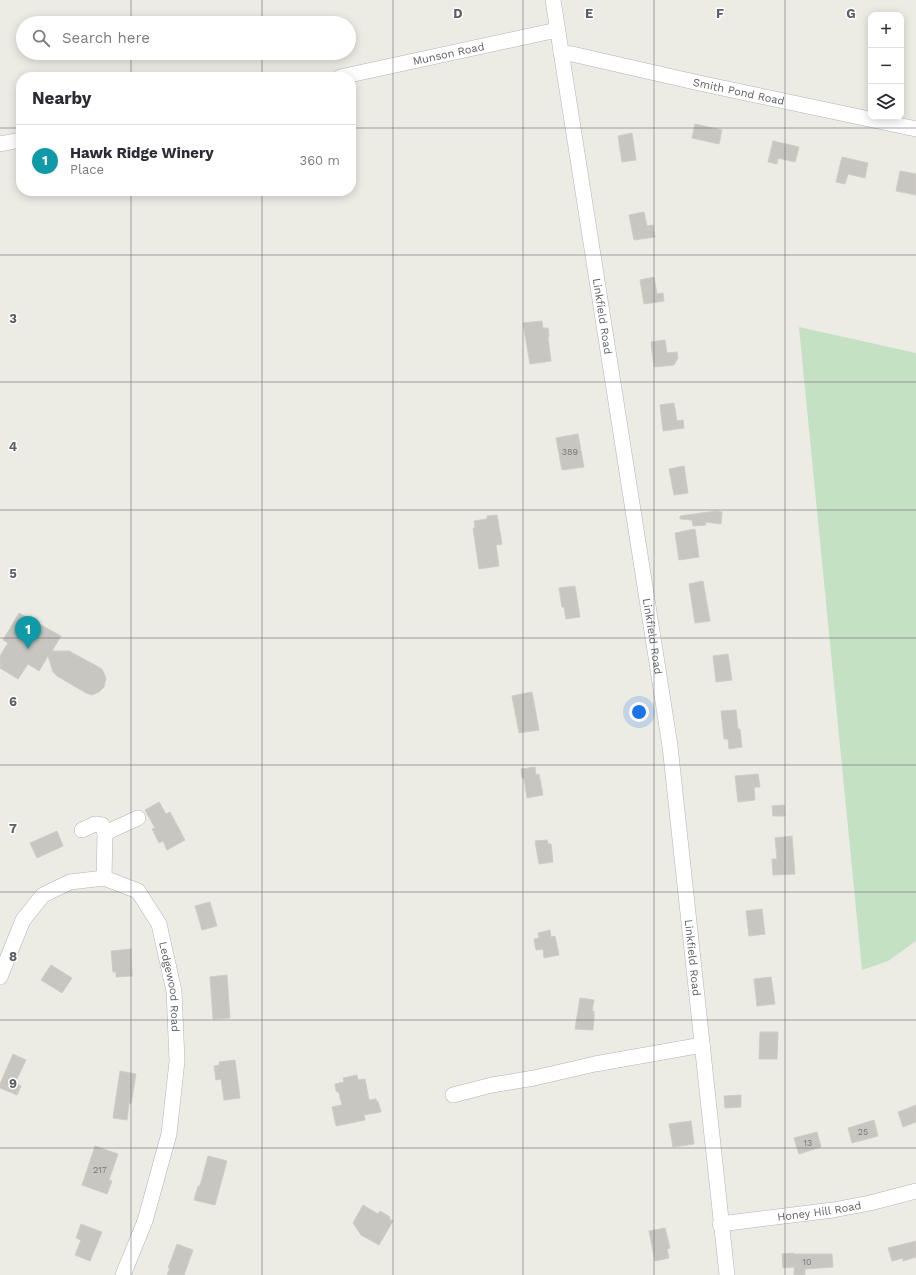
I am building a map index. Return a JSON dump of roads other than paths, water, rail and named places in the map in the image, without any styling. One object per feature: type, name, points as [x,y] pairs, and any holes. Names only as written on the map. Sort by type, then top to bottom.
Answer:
[{"type":"street","name":"Linkfield Road","points":[[553,0],[670,746],[726,1275]]},
{"type":"street","name":"Munson Road","points":[[356,74],[557,30]]},
{"type":"street","name":"Smith Pond Road","points":[[561,53],[572,54],[699,83],[916,129]]},
{"type":"street","points":[[0,144],[16,141]]},
{"type":"street","points":[[106,833],[138,818]]},
{"type":"street","points":[[82,830],[95,824],[102,825],[106,833],[104,878]]},
{"type":"street","name":"Ledgewood Road","points":[[0,977],[23,920],[43,895],[70,882],[104,878],[138,892],[159,924],[174,991],[177,1061],[169,1134],[145,1221],[123,1275]]},
{"type":"street","points":[[453,1095],[492,1085],[702,1045]]},
{"type":"street","name":"Honey Hill Road","points":[[720,1224],[833,1210],[870,1203],[916,1191]]},
{"type":"place","name":"Hawk Ridge Winery","points":[[28,649]]}]
